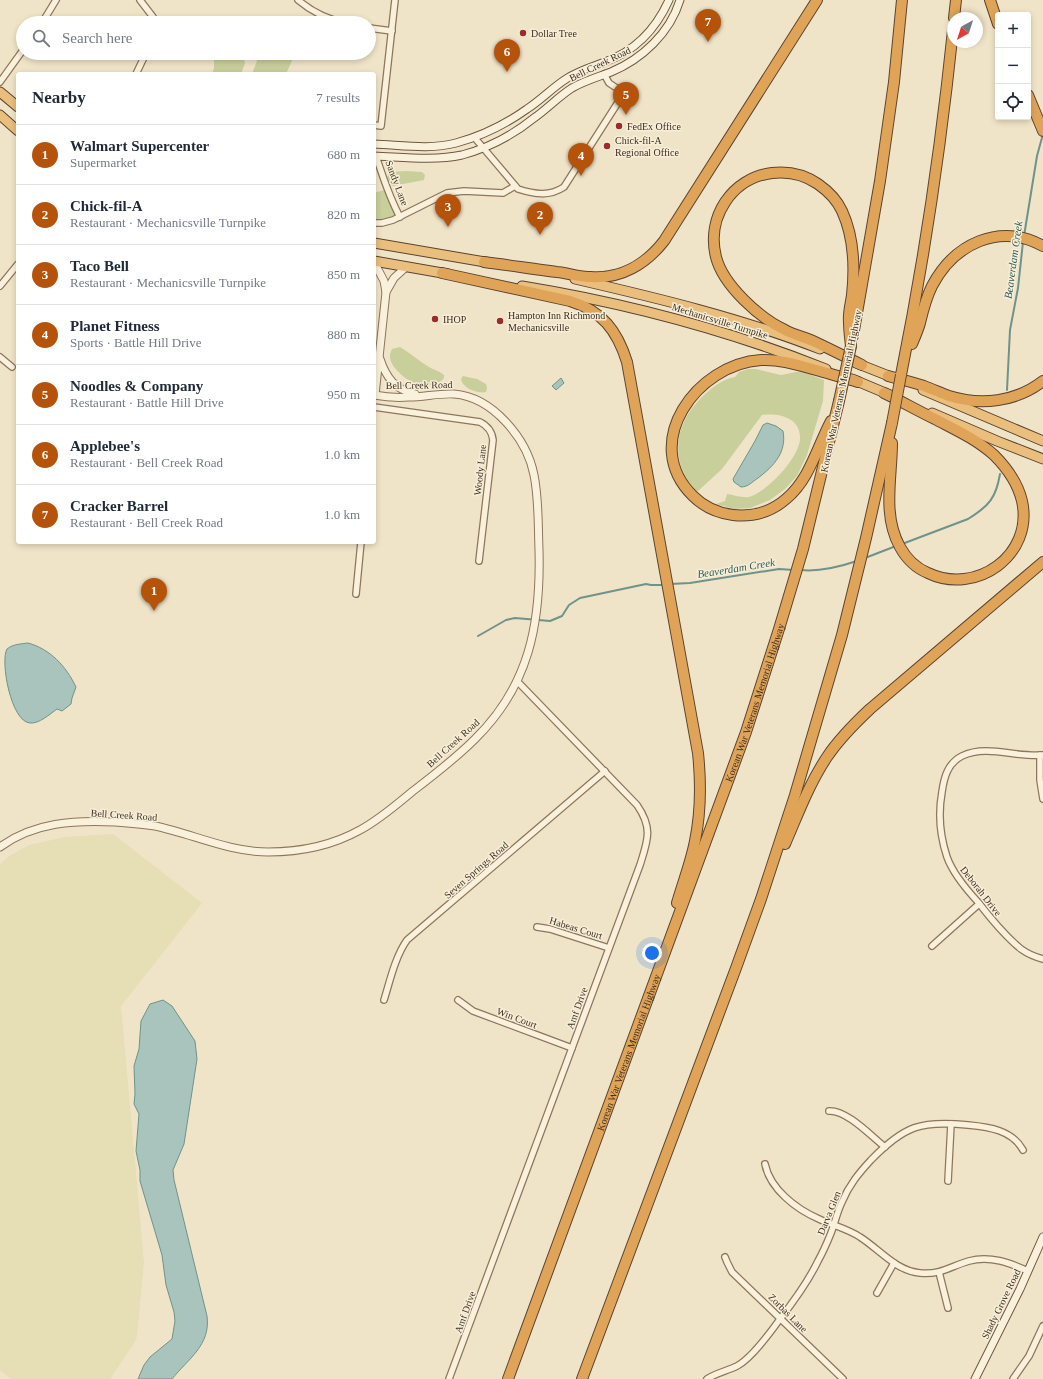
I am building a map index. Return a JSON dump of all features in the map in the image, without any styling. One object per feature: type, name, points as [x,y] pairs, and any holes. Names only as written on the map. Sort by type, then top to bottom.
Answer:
[{"type":"highway","points":[[484,262],[599,278],[628,271],[645,262],[664,241],[817,0]]},
{"type":"highway","name":"Korean War Veterans Memorial Highway","points":[[508,1379],[746,732],[803,549],[828,450],[851,346],[852,331],[880,181],[894,82],[902,0]]},
{"type":"highway","points":[[955,12],[956,0]]},
{"type":"highway","points":[[990,0],[995,15]]},
{"type":"highway","points":[[582,1379],[761,899],[795,795],[820,711],[866,538],[901,375],[909,346],[942,128],[951,48]]},
{"type":"highway","points":[[0,92],[16,105]]},
{"type":"highway","points":[[1031,102],[1043,131]]},
{"type":"highway","points":[[0,115],[16,129]]},
{"type":"highway","points":[[852,331],[849,320],[852,292],[852,244],[845,218],[836,201],[818,184],[805,176],[787,172],[767,174],[740,185],[722,205],[714,231],[714,248],[716,258],[726,279],[743,299],[772,323],[862,365]]},
{"type":"highway","points":[[909,346],[920,325],[923,309],[929,292],[944,267],[953,257],[969,245],[982,240],[1002,236],[1024,238],[1043,246]]},
{"type":"highway","name":"Mechanicsville Turnpike","points":[[376,243],[484,262],[611,287],[688,307],[779,334],[862,365],[1043,441]]},
{"type":"highway","name":"Mechanicsville Turnpike","points":[[376,262],[570,294],[668,316],[761,345],[858,382],[1043,459]]},
{"type":"highway","points":[[442,273],[583,305],[602,318],[612,329],[624,350],[698,753],[700,776],[700,798],[696,840],[683,882],[665,954]]},
{"type":"highway","points":[[838,406],[823,436],[816,456],[798,487],[778,505],[763,512],[753,515],[735,515],[715,511],[705,506],[684,486],[675,466],[672,455],[674,432],[683,408],[698,389],[727,368],[749,361],[778,361],[801,364],[819,371],[858,382]]},
{"type":"highway","points":[[888,376],[925,386],[951,396],[979,401],[996,401],[1011,398],[1043,381]]},
{"type":"highway","points":[[884,393],[965,434],[995,456],[1010,476],[1022,502],[1023,524],[1016,544],[1004,561],[989,572],[970,579],[951,580],[934,576],[916,566],[903,552],[893,529],[889,495],[892,462],[891,425]]},
{"type":"highway","points":[[761,899],[809,788],[827,756],[841,738],[870,709],[1043,562]]},
{"type":"street","points":[[46,16],[56,0]]},
{"type":"street","points":[[140,0],[152,16]]},
{"type":"street","points":[[298,0],[322,16]]},
{"type":"street","points":[[376,125],[381,126],[395,0]]},
{"type":"street","name":"Bell Creek Road","points":[[376,144],[438,146],[451,144],[474,137],[490,130],[528,109],[554,87],[575,74],[606,62],[627,51],[653,27],[664,10],[668,0]]},
{"type":"street","name":"Bell Creek Road","points":[[376,156],[424,158],[461,155],[503,139],[525,125],[571,89],[586,81],[622,67],[646,51],[666,29],[678,8],[680,0]]},
{"type":"street","points":[[376,29],[392,31]]},
{"type":"street","points":[[0,82],[16,60]]},
{"type":"street","points":[[137,72],[143,60]]},
{"type":"street","points":[[474,137],[518,189],[529,192],[550,194],[564,187],[624,93],[609,83],[604,74]]},
{"type":"street","name":"Sandy Lane","points":[[376,159],[388,194],[400,217]]},
{"type":"street","points":[[376,223],[388,222],[400,217],[448,192],[464,191],[500,194],[515,186]]},
{"type":"street","points":[[0,286],[16,266]]},
{"type":"street","points":[[376,266],[384,281],[386,292],[376,380]]},
{"type":"street","points":[[386,292],[394,278],[406,267]]},
{"type":"street","points":[[0,357],[12,367]]},
{"type":"street","points":[[379,357],[387,377],[396,386],[407,392],[425,396]]},
{"type":"street","name":"Bell Creek Road","points":[[0,848],[10,840],[31,830],[77,822],[117,822],[155,826],[226,846],[252,851],[284,851],[303,849],[332,842],[362,829],[387,812],[462,752],[490,723],[517,681],[532,641],[536,622],[540,565],[536,485],[530,458],[511,427],[492,410],[477,400],[454,394],[396,397],[376,395]]},
{"type":"street","name":"Woody Lane","points":[[376,406],[480,422],[491,432],[492,440],[479,561]]},
{"type":"street","points":[[356,594],[361,544]]},
{"type":"street","name":"Amf Drive","points":[[449,1379],[648,841],[646,820],[641,811],[605,771],[517,681]]},
{"type":"street","name":"Deborah Drive","points":[[1041,755],[977,751],[969,753],[954,761],[944,780],[940,807],[940,828],[943,844],[950,865],[964,886],[1010,939],[1029,954],[1043,959]]},
{"type":"street","points":[[1041,755],[1040,780],[1043,799]]},
{"type":"street","name":"Seven Springs Road","points":[[384,1000],[393,972],[407,940],[605,771]]},
{"type":"street","points":[[932,946],[979,904]]},
{"type":"street","name":"Habeas Court","points":[[537,927],[550,929],[609,948]]},
{"type":"street","name":"Win Court","points":[[458,1000],[473,1011],[572,1048]]},
{"type":"street","points":[[829,1111],[836,1111],[858,1124],[885,1147]]},
{"type":"street","name":"Darva Glen","points":[[707,1379],[737,1366],[744,1361],[781,1319],[811,1275],[834,1225],[841,1202],[850,1186],[856,1177],[898,1135],[915,1127],[937,1123],[981,1126],[1005,1133],[1015,1139],[1023,1150]]},
{"type":"street","points":[[948,1180],[951,1124]]},
{"type":"street","points":[[765,1164],[772,1181],[791,1201],[806,1212],[858,1236],[902,1268],[919,1273],[939,1272],[969,1261],[987,1258],[1007,1262],[1028,1271]]},
{"type":"street","name":"Shady Grove Road","points":[[975,1379],[1043,1238]]},
{"type":"street","name":"Zorbas Lane","points":[[725,1257],[726,1262],[732,1272],[843,1379]]},
{"type":"street","points":[[877,1293],[894,1263]]},
{"type":"street","points":[[939,1272],[948,1308]]},
{"type":"street","points":[[1013,1379],[1029,1356],[1043,1326]]},
{"type":"shaded area","points":[[113,834],[202,903],[121,1006],[144,1262],[137,1336],[135,1342],[110,1379],[11,1379],[0,1370],[0,864],[11,855],[29,845],[65,837]]},
{"type":"green space","points":[[214,60],[244,60],[245,63],[242,72],[213,72]]},
{"type":"green space","points":[[257,60],[292,60],[287,72],[253,72]]},
{"type":"green space","points":[[390,172],[422,172],[425,175],[424,180],[393,186],[390,184],[387,177]]},
{"type":"green space","points":[[384,190],[395,214],[394,216],[382,221],[376,220],[376,192]]},
{"type":"green space","points":[[400,347],[429,367],[444,375],[444,378],[436,383],[425,386],[415,384],[410,381],[397,370],[391,362],[390,354],[392,349]]},
{"type":"green space","points":[[748,369],[756,369],[781,375],[801,371],[824,380],[823,401],[807,455],[797,476],[785,489],[770,500],[750,508],[734,509],[716,504],[725,501],[727,494],[749,497],[756,494],[773,481],[788,464],[798,447],[800,439],[797,426],[793,421],[781,416],[762,415],[722,469],[697,492],[688,480],[682,468],[678,442],[686,418],[704,395],[718,384],[735,377],[739,372]]},
{"type":"green space","points":[[463,376],[477,379],[486,384],[486,392],[475,391],[467,388],[461,379]]},
{"type":"water","points":[[561,378],[564,383],[556,390],[552,386]]},
{"type":"water","points":[[767,423],[776,426],[783,431],[784,439],[781,452],[769,469],[748,485],[741,487],[734,482],[733,479],[763,425]]},
{"type":"water","points":[[28,643],[43,649],[56,659],[72,679],[76,687],[71,704],[62,711],[57,709],[44,718],[33,723],[23,720],[17,713],[9,690],[5,665],[5,656],[9,647]]},
{"type":"water","points":[[163,1000],[172,1006],[195,1041],[197,1059],[184,1144],[173,1170],[174,1180],[207,1316],[207,1326],[202,1343],[197,1351],[172,1379],[138,1379],[144,1365],[150,1357],[172,1339],[175,1321],[174,1312],[166,1285],[162,1255],[140,1181],[140,1170],[136,1151],[139,1114],[134,1104],[134,1066],[139,1049],[141,1021],[150,1004]]},
{"type":"waterway","name":"Beaverdam Creek","points":[[1024,236],[1037,156],[1043,134]]},
{"type":"waterway","name":"Beaverdam Creek","points":[[1007,390],[1010,330],[1018,288],[1023,242]]},
{"type":"waterway","name":"Beaverdam Creek","points":[[902,544],[968,519],[981,510],[994,495],[1000,474]]},
{"type":"waterway","name":"Beaverdam Creek","points":[[865,558],[896,546]]},
{"type":"waterway","name":"Beaverdam Creek","points":[[801,570],[829,568],[857,561]]},
{"type":"waterway","name":"Beaverdam Creek","points":[[670,584],[690,583],[779,569],[794,570]]},
{"type":"waterway","name":"Beaverdam Creek","points":[[478,636],[506,620],[515,618],[550,621],[562,616],[569,605],[580,598],[646,584],[663,585]]},
{"type":"place","name":"Dollar Tree","points":[[523,33]]},
{"type":"place","name":"Cracker Barrel","points":[[708,42]]},
{"type":"place","name":"Applebee's","points":[[507,72]]},
{"type":"place","name":"Noodles & Company","points":[[626,115]]},
{"type":"place","name":"FedEx Office","points":[[619,126]]},
{"type":"place","name":"Chick-fil-A Regional Office","points":[[607,146]]},
{"type":"place","name":"Planet Fitness","points":[[581,176]]},
{"type":"place","name":"Taco Bell","points":[[448,227]]},
{"type":"place","name":"Chick-fil-A","points":[[540,235]]},
{"type":"place","name":"IHOP","points":[[435,319]]},
{"type":"place","name":"Hampton Inn Richmond Mechanicsville","points":[[500,321]]},
{"type":"place","name":"Walmart Supercenter","points":[[154,611]]}]
